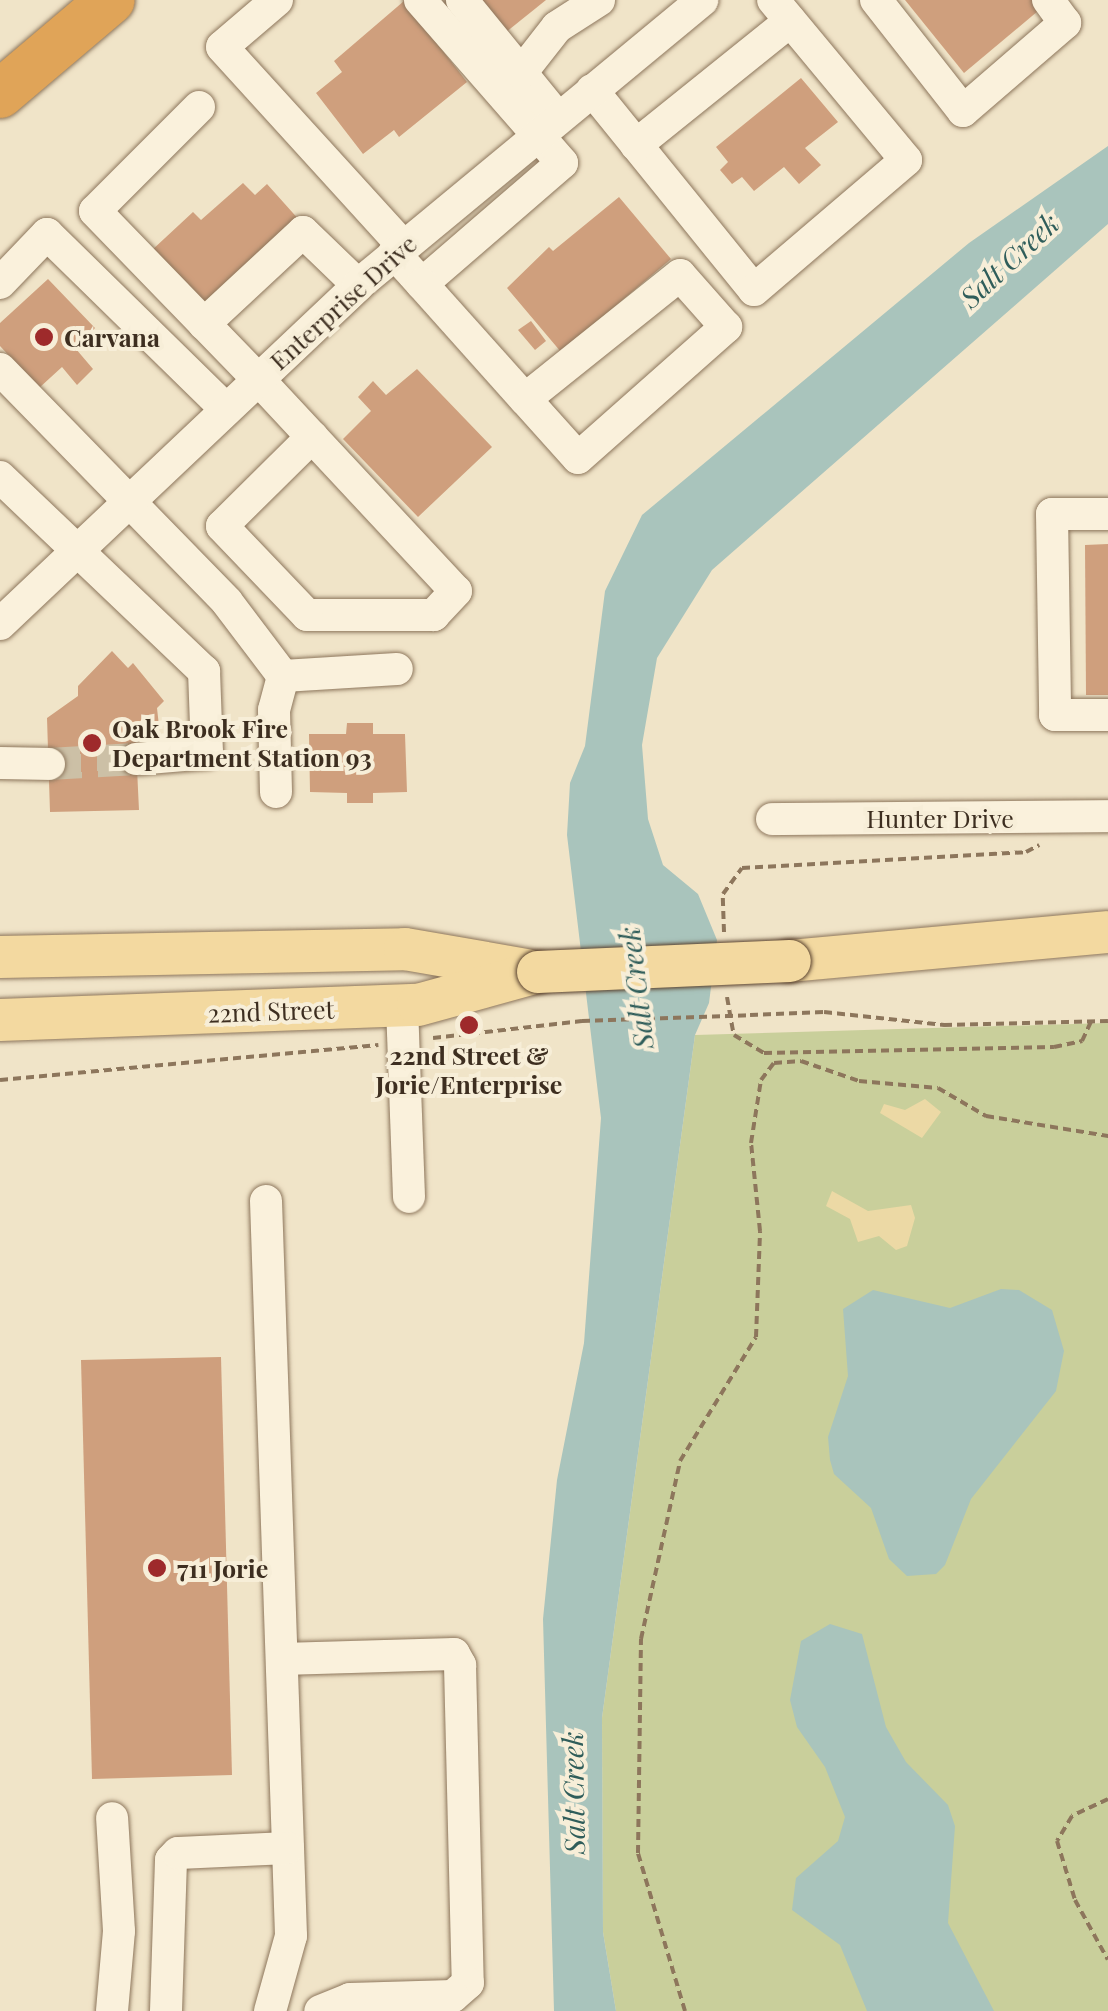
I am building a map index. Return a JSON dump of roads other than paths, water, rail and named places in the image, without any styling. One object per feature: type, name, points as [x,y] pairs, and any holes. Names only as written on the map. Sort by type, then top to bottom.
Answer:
[{"type":"highway","points":[[0,94],[111,0]]},
{"type":"main road","name":"22nd Street","points":[[790,961],[1108,932]]},
{"type":"main road","points":[[0,938],[46,956]]},
{"type":"main road","name":"22nd Street","points":[[0,957],[405,949],[538,972],[790,961],[1108,959]]},
{"type":"main road","name":"22nd Street","points":[[7,1024],[403,1024],[538,972]]},
{"type":"street","points":[[277,0],[222,46],[398,249],[422,284],[525,399],[578,458],[726,327],[680,275],[525,399]]},
{"type":"street","points":[[420,0],[548,127]]},
{"type":"street","points":[[422,284],[562,164],[521,73],[462,0]]},
{"type":"street","points":[[521,73],[557,27],[599,0]]},
{"type":"street","points":[[876,0],[964,111],[1066,23],[1048,0]]},
{"type":"street","name":"Enterprise Drive","points":[[0,624],[398,249],[693,3]]},
{"type":"street","points":[[592,90],[636,145],[754,290],[906,160],[781,10],[636,145]]},
{"type":"street","points":[[198,106],[94,212],[258,379],[312,437],[456,592],[434,615],[307,614],[222,526],[312,437]]},
{"type":"street","points":[[204,324],[302,232],[358,285]]},
{"type":"street","points":[[0,283],[47,234],[226,409]]},
{"type":"street","points":[[0,369],[130,500],[266,646],[283,676],[274,710],[276,792]]},
{"type":"street","points":[[0,477],[204,671],[207,753],[136,759]]},
{"type":"street","points":[[1108,514],[1052,514],[1054,715],[1108,715]]},
{"type":"street","points":[[283,676],[397,669]]},
{"type":"street","points":[[0,762],[49,764]]},
{"type":"street","name":"Hunter Drive","points":[[772,819],[1108,816]]},
{"type":"street","points":[[403,1024],[409,1197]]},
{"type":"street","points":[[266,1201],[291,1936],[270,2011]]},
{"type":"street","points":[[282,1659],[454,1654],[460,1666],[468,1982],[453,1996],[350,2000],[320,2011]]},
{"type":"street","points":[[112,1818],[119,1932],[112,2011]]},
{"type":"street","points":[[166,2011],[171,1860],[178,1853],[288,1848]]},
{"type":"water","name":"Salt Creek","points":[[1108,146],[1108,224],[712,570],[657,658],[642,745],[648,819],[663,865],[698,894],[717,940],[709,1003],[695,1035],[602,1718],[603,1932],[616,2011],[554,2011],[543,1619],[557,1480],[584,1343],[601,1118],[567,835],[570,783],[585,746],[605,591],[642,515],[969,243]]},
{"type":"water","points":[[1001,1289],[1019,1290],[1052,1310],[1064,1351],[1056,1391],[971,1499],[945,1565],[936,1574],[907,1576],[889,1559],[871,1508],[834,1474],[830,1460],[828,1437],[848,1376],[843,1309],[873,1290],[950,1308]]},
{"type":"water","points":[[830,1624],[862,1634],[886,1727],[906,1762],[948,1805],[955,1826],[948,1923],[994,2011],[867,2011],[840,1945],[792,1910],[796,1878],[838,1841],[845,1817],[825,1767],[797,1727],[790,1700],[801,1641]]},
{"type":"tunnel","points":[[49,764],[136,759]]},
{"type":"place","name":"Carvana","points":[[44,337]]},
{"type":"place","name":"Oak Brook Fire Department Station 93","points":[[92,743]]},
{"type":"place","name":"22nd Street & Jorie/Enterprise","points":[[469,1025]]},
{"type":"place","name":"711 Jorie","points":[[157,1568]]}]
